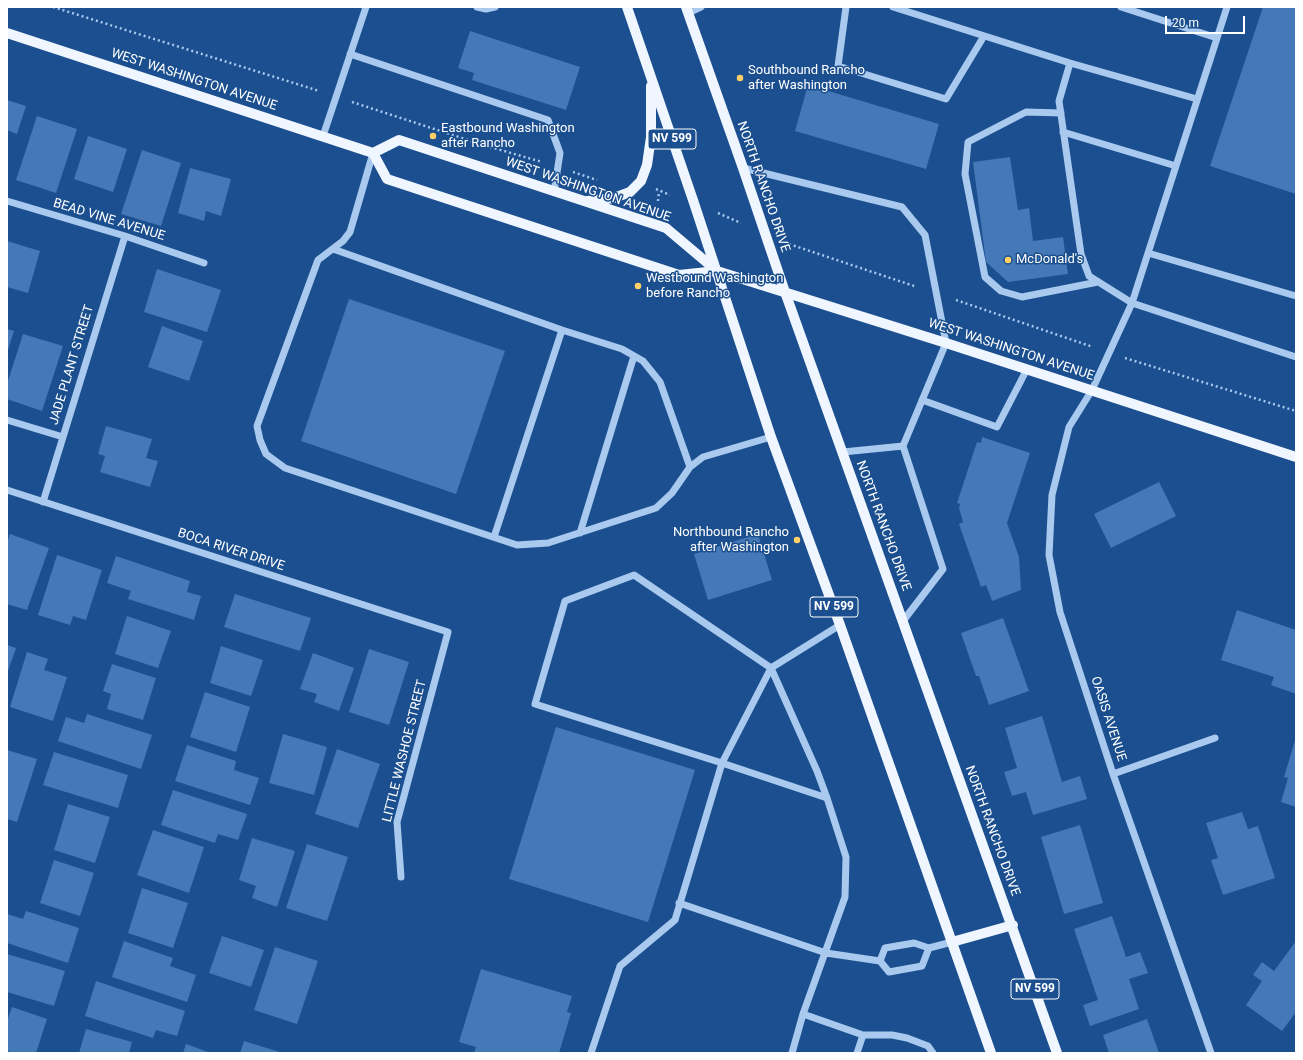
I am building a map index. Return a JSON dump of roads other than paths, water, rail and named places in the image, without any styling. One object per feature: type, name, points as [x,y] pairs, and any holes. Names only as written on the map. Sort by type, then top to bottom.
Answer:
[{"type":"main road","name":"NV 599","points":[[627,7],[717,271],[771,437],[840,625],[991,1053]]},
{"type":"main road","name":"NORTH RANCHO DRIVE","points":[[687,10],[785,292],[1057,1053]]},
{"type":"main road","name":"WEST WASHINGTON AVENUE","points":[[7,32],[373,153],[387,179],[679,275],[717,271]]},
{"type":"main road","points":[[584,201],[614,198],[630,192],[641,181],[647,165],[651,137],[652,78]]},
{"type":"main road","name":"WEST WASHINGTON AVENUE","points":[[373,153],[399,140],[666,228],[717,271],[1027,369],[1296,457]]},
{"type":"main road","points":[[952,942],[1012,925]]},
{"type":"street","points":[[323,136],[366,7]]},
{"type":"street","points":[[477,7],[486,9],[495,7]]},
{"type":"street","points":[[687,10],[701,7]]},
{"type":"street","points":[[846,7],[838,66],[946,99],[984,36]]},
{"type":"street","points":[[893,7],[1070,63],[1197,100]]},
{"type":"street","points":[[1121,7],[1217,38]]},
{"type":"street","name":"OASIS AVENUE","points":[[1211,1053],[1113,774],[1060,612],[1049,555],[1052,495],[1069,427],[1092,390],[1132,303],[1227,7]]},
{"type":"street","points":[[350,54],[548,120],[560,153],[554,192]]},
{"type":"street","points":[[1070,63],[1059,101],[1060,113],[1082,254],[1089,276],[1132,303],[1296,357]]},
{"type":"street","points":[[1060,113],[1026,112],[968,142],[965,174],[985,277],[1001,291],[1022,297],[1098,282]]},
{"type":"street","points":[[1063,132],[1176,166]]},
{"type":"street","points":[[373,153],[350,232],[343,241],[318,260],[257,426],[260,440],[266,454],[285,468],[517,544],[548,543],[656,508],[672,493],[690,467],[703,457],[771,437]]},
{"type":"street","points":[[743,168],[902,207],[925,235],[946,343],[902,446],[943,569],[903,621]]},
{"type":"street","name":"BEAD VINE AVENUE","points":[[7,200],[125,236],[204,263]]},
{"type":"street","name":"JADE PLANT STREET","points":[[43,502],[125,236]]},
{"type":"street","points":[[333,249],[562,330],[622,349],[643,361],[660,382],[690,467]]},
{"type":"street","points":[[1148,253],[1296,296]]},
{"type":"street","points":[[494,537],[562,330]]},
{"type":"street","points":[[580,533],[634,356]]},
{"type":"street","points":[[922,400],[997,427],[1027,369]]},
{"type":"street","points":[[7,420],[63,437]]},
{"type":"street","points":[[843,452],[902,446]]},
{"type":"street","name":"BOCA RIVER DRIVE","points":[[7,490],[448,632]]},
{"type":"street","points":[[792,1053],[803,1014],[845,897],[846,857],[828,798],[818,770],[771,668],[634,575],[565,601],[535,704],[828,798]]},
{"type":"street","points":[[591,1053],[620,966],[674,920],[722,763],[771,668],[840,625]]},
{"type":"street","name":"LITTLE WASHOE STREET","points":[[401,877],[398,822],[448,632]]},
{"type":"street","points":[[1113,774],[1214,738]]},
{"type":"street","points":[[679,903],[826,953],[880,961],[889,972],[922,966],[929,948]]},
{"type":"street","points":[[880,961],[885,948],[914,943],[929,948],[952,942]]},
{"type":"street","points":[[803,1014],[863,1035],[892,1035],[907,1038],[928,1046],[934,1053]]},
{"type":"street","points":[[857,1053],[863,1035]]},
{"type":"place","name":"Southbound Rancho after Washington","points":[[740,78]]},
{"type":"place","name":"Eastbound Washington after Rancho","points":[[433,136]]},
{"type":"place","name":"McDonald's","points":[[1008,260]]},
{"type":"place","name":"Westbound Washington before Rancho","points":[[638,286]]},
{"type":"place","name":"Northbound Rancho after Washington","points":[[797,540]]}]
